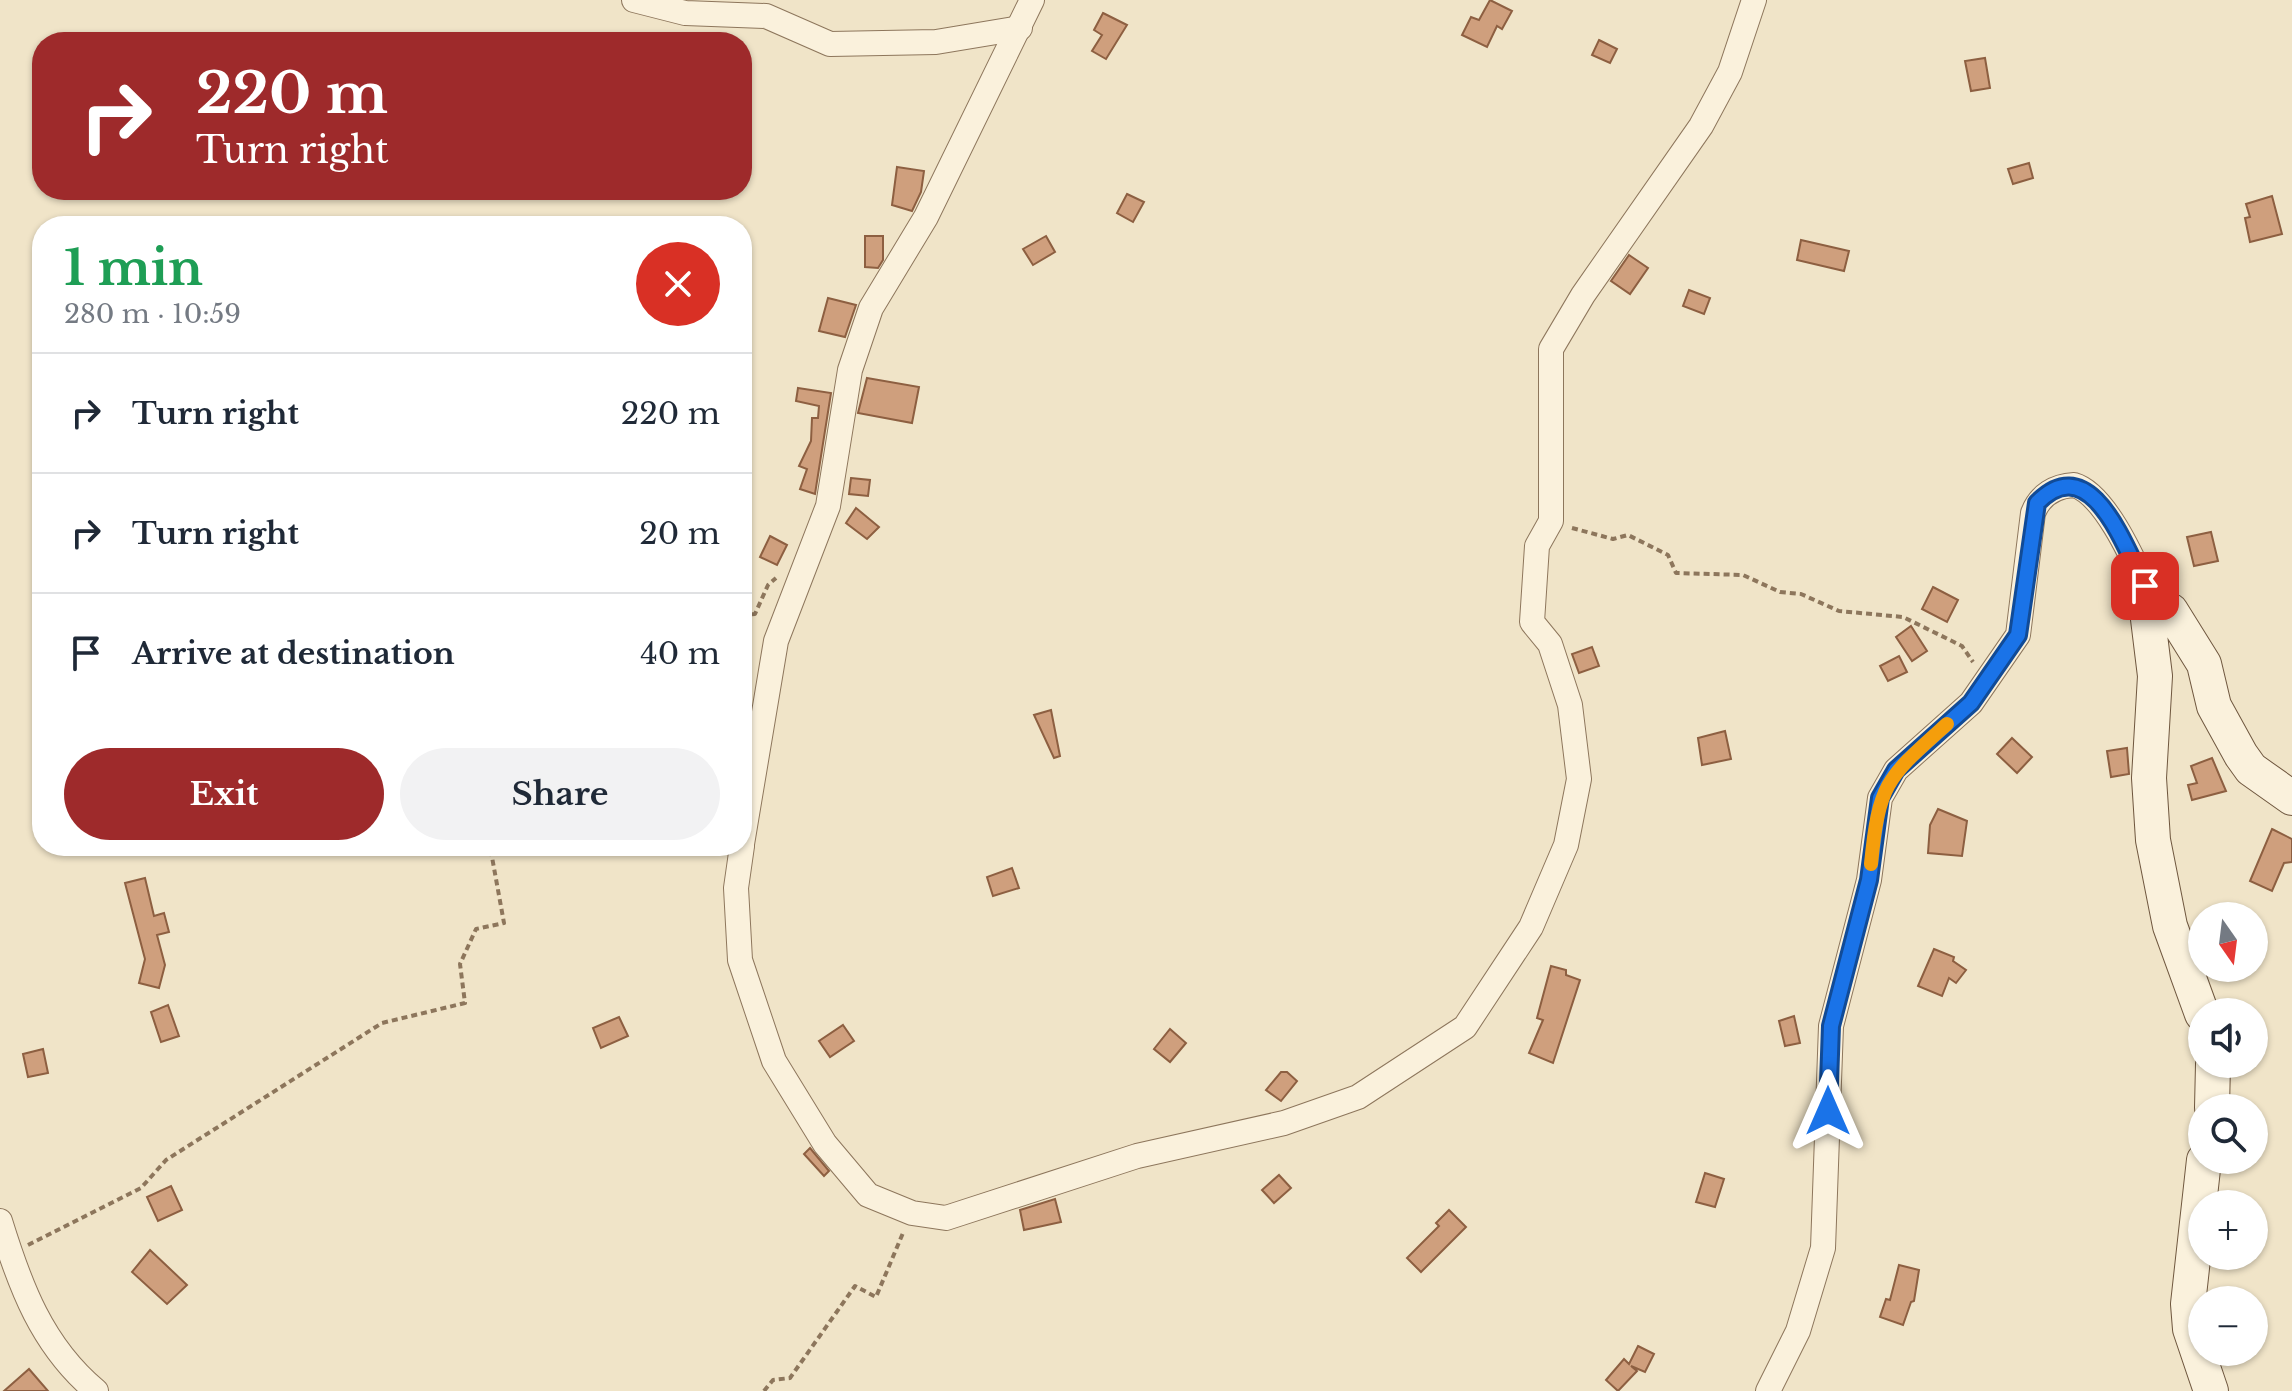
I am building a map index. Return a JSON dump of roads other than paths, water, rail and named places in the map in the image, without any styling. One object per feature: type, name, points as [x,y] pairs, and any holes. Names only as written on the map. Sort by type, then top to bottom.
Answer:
[{"type":"main road","points":[[2196,998],[2170,926],[2150,820],[2149,778],[2155,676],[2148,619],[2157,610],[2171,611],[2185,630],[2204,664],[2214,706],[2251,769],[2292,798]]},
{"type":"main road","points":[[2202,1174],[2188,1304],[2190,1329],[2211,1391]]},
{"type":"street","points":[[634,0],[685,13],[766,16],[830,44],[936,42],[1020,28]]},
{"type":"street","points":[[752,785],[776,641],[828,506],[850,370],[871,308],[926,217],[1032,0]]},
{"type":"street","points":[[740,856],[736,888],[740,960],[774,1061],[825,1144],[868,1195],[912,1213],[946,1218],[1137,1156],[1284,1123],[1358,1097],[1465,1027],[1531,927],[1566,845],[1579,779],[1570,705],[1550,644],[1532,622],[1537,546],[1551,521],[1551,349],[1583,295],[1701,126],[1730,72],[1754,0]]},
{"type":"street","points":[[1768,1391],[1798,1331],[1823,1248],[1831,1026],[1869,880],[1880,798],[1896,770],[1971,703],[2018,635],[2033,513],[2043,497],[2060,487],[2074,485],[2094,497],[2157,610]]},
{"type":"street","points":[[0,1221],[33,1315],[63,1356],[96,1391]]}]
